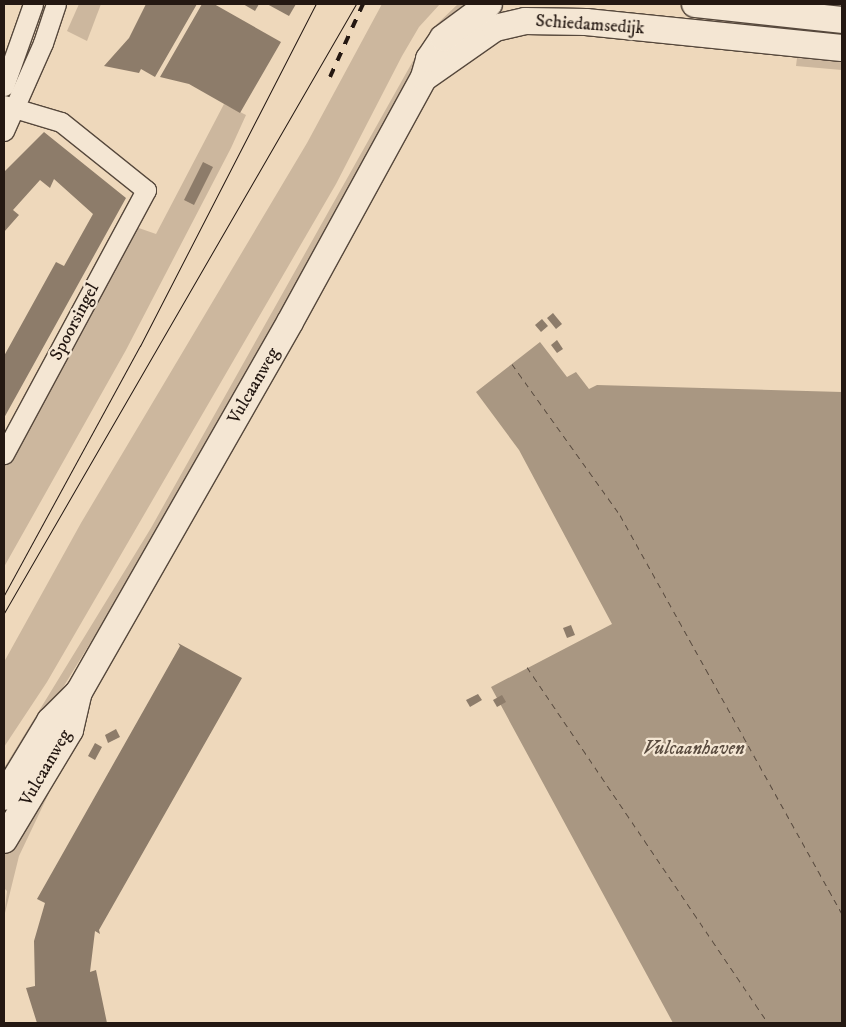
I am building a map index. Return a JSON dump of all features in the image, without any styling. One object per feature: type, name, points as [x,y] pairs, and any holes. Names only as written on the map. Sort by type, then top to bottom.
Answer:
[{"type":"main road","points":[[424,77],[430,59],[443,38],[489,4]]},
{"type":"main road","points":[[695,4],[842,20]]},
{"type":"main road","name":"Schiedamsedijk","points":[[424,77],[495,28],[525,21],[586,22],[842,48]]},
{"type":"main road","name":"Vulcaanweg","points":[[4,797],[50,720],[79,692],[290,322],[424,77]]},
{"type":"main road","name":"Vulcaanweg","points":[[4,840],[70,730],[79,692]]},
{"type":"street","points":[[4,86],[33,4]]},
{"type":"street","points":[[4,131],[9,106],[43,43],[56,4]]},
{"type":"street","points":[[26,26],[43,43]]},
{"type":"street","name":"Spoorsingel","points":[[4,454],[146,190],[61,122],[9,106]]},
{"type":"shaded area","points":[[79,4],[101,4],[87,41],[67,31]]},
{"type":"shaded area","points":[[382,4],[440,4],[419,27],[336,184],[47,682],[4,747],[4,662],[81,523],[307,143]]},
{"type":"shaded area","points":[[458,4],[481,4],[4,784],[4,768],[151,528],[418,52],[435,26]]},
{"type":"shaded area","points":[[797,58],[842,62],[842,70],[796,66]]},
{"type":"shaded area","points":[[224,104],[246,115],[231,148],[126,350],[4,567],[4,467],[133,226],[156,234]]},
{"type":"shaded area","points":[[45,791],[49,793],[19,856],[4,917],[7,891],[4,888],[4,853]]},
{"type":"water","name":"Vulcaanhaven","points":[[540,342],[567,377],[576,372],[589,389],[597,385],[842,392],[842,1023],[673,1023],[491,687],[612,624],[519,450],[476,392]]},
{"type":"building","points":[[146,4],[197,4],[155,77],[141,69],[139,73],[104,66],[129,38]]},
{"type":"building","points":[[202,4],[214,4],[281,42],[240,113],[189,84],[160,77]]},
{"type":"building","points":[[243,4],[259,4],[255,11]]},
{"type":"building","points":[[267,4],[296,4],[289,16]]},
{"type":"building","points":[[44,132],[126,198],[4,418],[4,356],[56,262],[64,266],[93,214],[54,179],[50,188],[40,180],[13,210],[19,215],[4,232],[4,172]]},
{"type":"building","points":[[203,162],[213,167],[194,205],[184,200]]},
{"type":"building","points":[[553,313],[562,324],[556,329],[547,318]]},
{"type":"building","points":[[542,319],[548,326],[541,332],[535,325]]},
{"type":"building","points":[[557,340],[563,349],[557,353],[551,345]]},
{"type":"building","points":[[571,625],[575,635],[567,638],[563,628]]},
{"type":"building","points":[[178,643],[242,678],[99,930],[100,934],[95,931],[90,972],[96,970],[107,1023],[37,1023],[26,988],[35,986],[34,941],[45,903],[37,899],[180,646]]},
{"type":"building","points":[[478,694],[482,700],[470,707],[466,700]]},
{"type":"building","points":[[502,695],[506,702],[497,707],[493,700]]},
{"type":"building","points":[[116,729],[120,737],[108,743],[105,735]]},
{"type":"building","points":[[95,743],[102,747],[95,760],[88,756]]},
{"type":"ferry route","points":[[512,364],[620,515],[842,914]]},
{"type":"ferry route","points":[[527,667],[768,1023]]},
{"type":"tram line","points":[[4,595],[140,346],[316,4]]},
{"type":"tram line","points":[[4,613],[356,4]]},
{"type":"railway","points":[[330,77],[363,4]]}]
